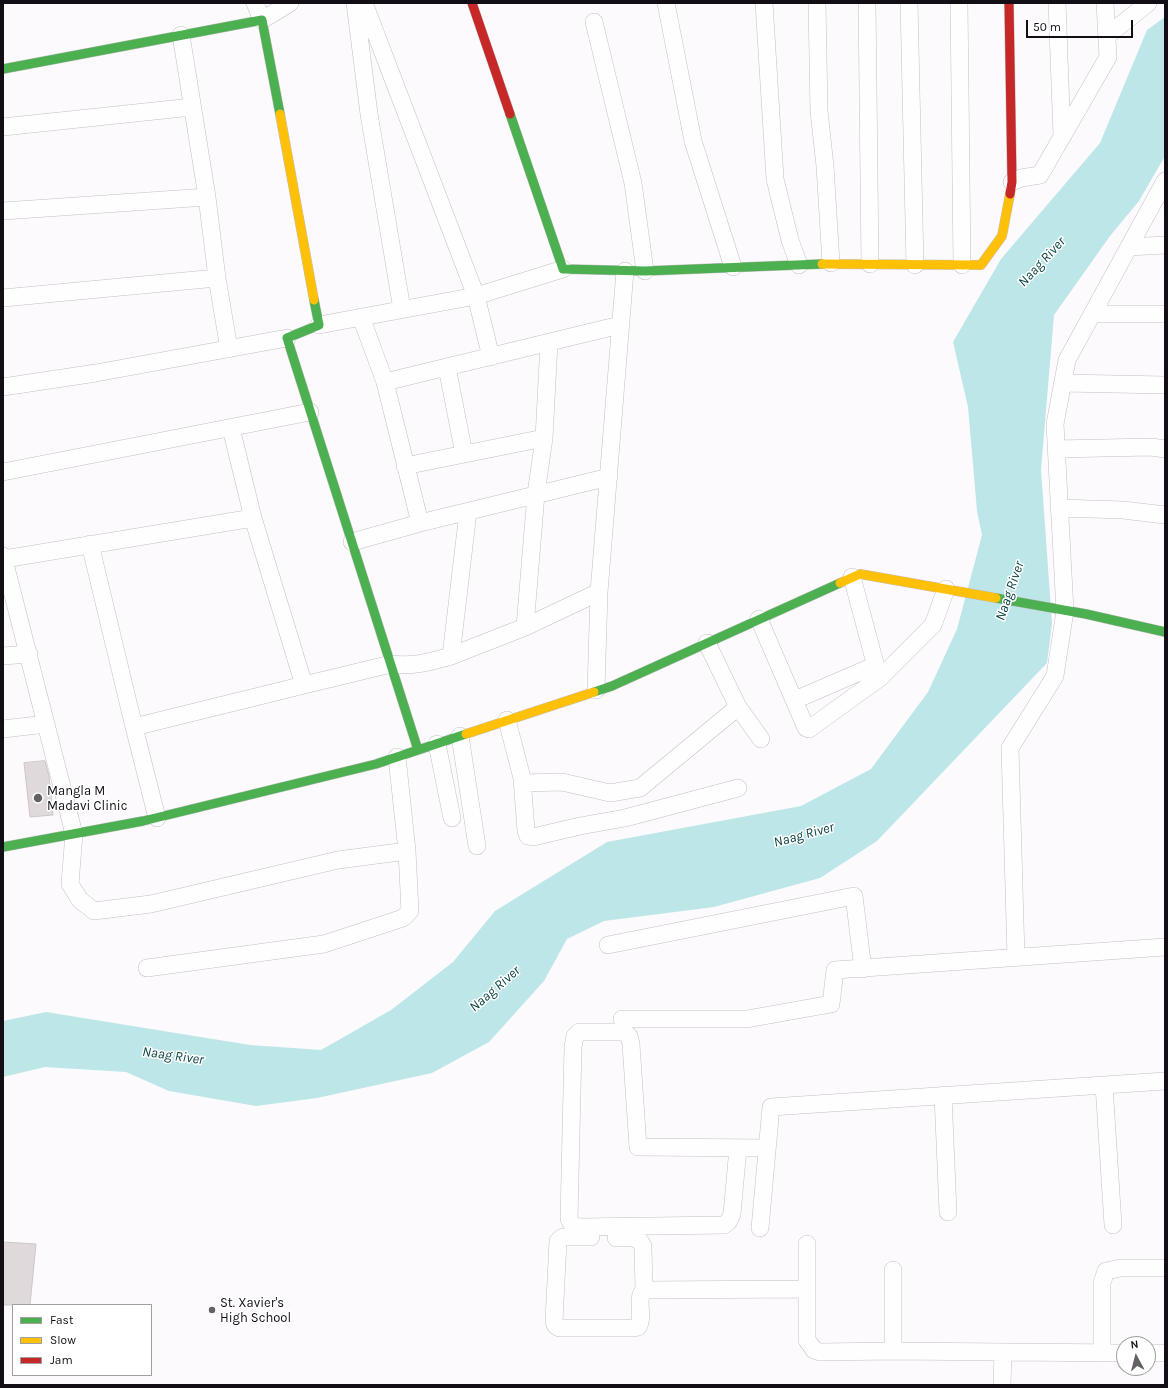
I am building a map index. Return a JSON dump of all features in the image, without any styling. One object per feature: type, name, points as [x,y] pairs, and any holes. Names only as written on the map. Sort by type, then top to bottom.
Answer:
[{"type":"street","points":[[255,3],[262,20],[319,324]]},
{"type":"street","points":[[3,69],[262,20],[290,3]]},
{"type":"street","points":[[355,3],[369,114],[402,309]]},
{"type":"street","points":[[364,3],[476,296],[491,357]]},
{"type":"street","points":[[472,3],[563,269]]},
{"type":"street","points":[[666,3],[694,141],[733,267]]},
{"type":"street","points":[[764,3],[775,179],[790,240],[799,265]]},
{"type":"street","points":[[817,3],[819,111],[825,166],[831,263]]},
{"type":"street","points":[[867,3],[870,264]]},
{"type":"street","points":[[909,3],[915,265]]},
{"type":"street","points":[[959,3],[962,265]]},
{"type":"street","points":[[3,387],[96,373],[287,338],[319,324],[476,296],[563,269],[645,271],[831,263],[981,265],[1002,236],[1012,182],[1009,3]]},
{"type":"street","points":[[1057,3],[1062,136]]},
{"type":"street","points":[[1012,182],[1021,178],[1040,175],[1108,57],[1108,35],[1105,3]]},
{"type":"street","points":[[1108,35],[1148,3]]},
{"type":"street","points":[[594,22],[632,183],[645,271]]},
{"type":"street","points":[[181,35],[207,197],[217,278],[229,348]]},
{"type":"street","points":[[3,127],[192,107]]},
{"type":"street","points":[[1016,957],[1010,748],[1055,676],[1065,611],[1055,424],[1067,360],[1165,181]]},
{"type":"street","points":[[3,211],[207,197]]},
{"type":"street","points":[[1129,247],[1165,245]]},
{"type":"street","points":[[596,690],[599,592],[625,271]]},
{"type":"street","points":[[3,298],[217,278]]},
{"type":"street","points":[[1092,314],[1165,314]]},
{"type":"street","points":[[361,317],[384,382],[420,523]]},
{"type":"street","points":[[384,382],[620,325]]},
{"type":"street","points":[[287,338],[418,750]]},
{"type":"street","points":[[525,627],[536,494],[544,438],[549,343]]},
{"type":"street","points":[[447,367],[464,454]]},
{"type":"street","points":[[1063,383],[1165,386]]},
{"type":"street","points":[[3,472],[310,412]]},
{"type":"street","points":[[232,428],[253,518],[304,685]]},
{"type":"street","points":[[405,466],[544,438]]},
{"type":"street","points":[[1056,449],[1151,447],[1165,449]]},
{"type":"street","points":[[352,542],[420,523],[609,477]]},
{"type":"street","points":[[1059,508],[1123,510],[1165,515]]},
{"type":"street","points":[[451,656],[468,512]]},
{"type":"street","points":[[253,518],[3,558],[29,654],[74,834],[70,884],[80,900],[94,911],[151,904],[338,860],[407,851]]},
{"type":"street","points":[[90,544],[134,727],[158,818]]},
{"type":"street","points":[[3,847],[158,818],[376,764],[596,690],[612,686],[860,574],[1065,611],[1165,632]]},
{"type":"street","points":[[852,577],[878,671]]},
{"type":"street","points":[[759,619],[806,728],[809,729],[933,625],[949,590]]},
{"type":"street","points":[[134,727],[391,664],[403,666],[425,664],[451,656],[525,627],[599,592]]},
{"type":"street","points":[[707,643],[738,707],[761,739]]},
{"type":"street","points":[[3,656],[29,654]]},
{"type":"street","points":[[795,700],[878,671]]},
{"type":"street","points":[[523,783],[562,782],[610,793],[640,788],[738,707]]},
{"type":"street","points":[[507,720],[523,783],[526,831],[528,836],[533,837],[580,826],[625,818],[738,788]]},
{"type":"street","points":[[3,728],[46,724]]},
{"type":"street","points":[[460,736],[477,846]]},
{"type":"street","points":[[437,744],[452,818]]},
{"type":"street","points":[[147,968],[324,944],[404,918],[410,911],[407,851],[397,757]]},
{"type":"street","points":[[608,945],[854,896],[862,969]]},
{"type":"street","points":[[622,1018],[747,1019],[831,1004],[835,970],[1165,947]]},
{"type":"street","points":[[738,1148],[732,1214],[729,1221],[724,1225],[573,1226],[569,1219],[573,1047],[575,1036],[579,1032],[623,1032],[629,1036],[631,1044],[638,1147],[767,1148]]},
{"type":"street","points":[[760,1228],[771,1107],[1165,1081]]},
{"type":"street","points":[[1104,1085],[1113,1225]]},
{"type":"street","points":[[943,1096],[948,1212]]},
{"type":"street","points":[[564,1236],[637,1238],[641,1240],[643,1246],[644,1290],[640,1298],[640,1323],[638,1327],[559,1328],[555,1325],[554,1321],[558,1241],[564,1236]]},
{"type":"street","points":[[807,1244],[807,1340],[814,1350],[820,1352],[1116,1353]]},
{"type":"street","points":[[1102,1352],[1102,1283],[1106,1271],[1121,1268],[1165,1268]]},
{"type":"street","points":[[893,1270],[893,1351]]},
{"type":"street","points":[[644,1290],[807,1289]]},
{"type":"street","points":[[1002,1385],[1003,1352]]},
{"type":"water","name":"Naag River","points":[[1165,17],[1165,156],[1139,201],[1110,236],[1054,315],[1041,470],[1052,623],[1047,663],[877,841],[820,878],[714,907],[604,921],[567,939],[544,981],[489,1042],[432,1073],[317,1098],[256,1106],[169,1091],[126,1072],[45,1067],[3,1077],[3,1021],[46,1012],[250,1045],[321,1050],[391,1010],[453,962],[495,911],[607,842],[801,806],[871,769],[928,692],[957,629],[982,535],[977,511],[968,407],[953,342],[1001,259],[1100,143],[1147,30]]},
{"type":"building","points":[[45,761],[49,776],[53,815],[30,817],[24,763]]},
{"type":"building","points":[[3,1242],[36,1244],[30,1304],[3,1305]]},
{"type":"traffic: fast","points":[[3,69],[262,20],[280,114]]},
{"type":"traffic: fast","points":[[510,114],[563,269],[645,271],[822,264]]},
{"type":"traffic: fast","points":[[314,300],[319,325],[287,338],[418,750]]},
{"type":"traffic: fast","points":[[594,692],[612,686],[840,583]]},
{"type":"traffic: fast","points":[[996,598],[1086,614],[1165,632]]},
{"type":"traffic: fast","points":[[3,847],[143,821],[376,764],[466,734]]},
{"type":"traffic: slow","points":[[280,114],[314,300]]},
{"type":"traffic: slow","points":[[822,264],[981,265],[1002,236],[1010,194]]},
{"type":"traffic: slow","points":[[840,583],[860,574],[996,598]]},
{"type":"traffic: slow","points":[[466,734],[594,692]]},
{"type":"traffic: jam","points":[[472,3],[510,114]]},
{"type":"traffic: jam","points":[[1009,3],[1012,182],[1010,194]]},
{"type":"place","name":"Mangla M Madavi Clinic","points":[[38,798]]},
{"type":"place","name":"St. Xavier's High School","points":[[212,1310]]}]
